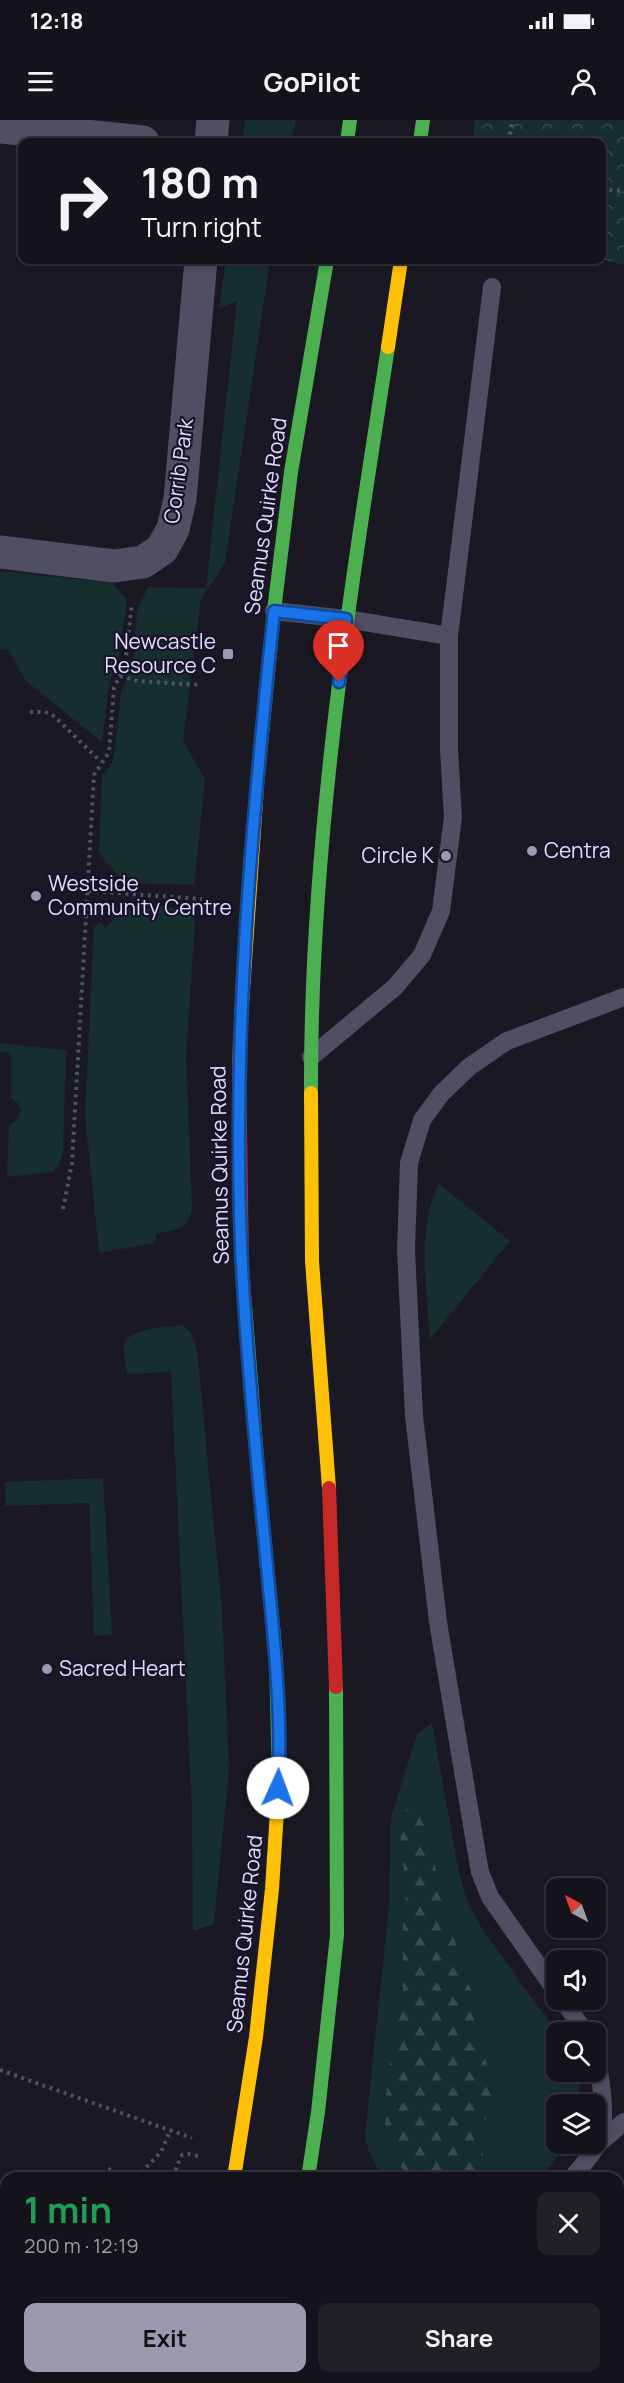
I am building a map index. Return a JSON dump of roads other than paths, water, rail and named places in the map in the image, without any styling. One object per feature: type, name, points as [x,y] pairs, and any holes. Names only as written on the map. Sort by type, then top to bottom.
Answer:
[{"type":"main road","points":[[348,138],[351,120]]},
{"type":"main road","points":[[421,138],[423,120]]},
{"type":"main road","name":"Seamus Quirke Road","points":[[235,2172],[259,2014],[272,1889],[280,1768],[276,1658],[259,1484],[242,1266],[239,1057],[251,844],[274,611],[291,472],[326,264]]},
{"type":"main road","points":[[309,2172],[318,2112],[337,1935],[337,1698],[330,1507],[312,1261],[311,1057],[316,909],[346,619],[400,264]]},
{"type":"street","points":[[211,138],[213,120]]},
{"type":"street","points":[[0,127],[105,138]]},
{"type":"street","name":"Corrib Park","points":[[0,552],[114,566],[143,562],[162,549],[173,529],[180,499],[201,264]]},
{"type":"lane","points":[[311,1057],[395,987],[422,955],[441,911],[453,818],[449,751],[449,636],[492,287]]},
{"type":"lane","points":[[274,611],[346,619],[449,636]]},
{"type":"lane","points":[[546,1977],[490,1897],[480,1872],[438,1622],[414,1416],[406,1250],[408,1163],[422,1120],[441,1094],[469,1067],[507,1041],[624,997]]},
{"type":"lane","points":[[606,2137],[624,2122]]},
{"type":"lane","points":[[577,2172],[591,2154]]},
{"type":"place","name":"Newcastle Resource C","points":[[228,654]]},
{"type":"place","name":"Centra","points":[[532,851]]},
{"type":"place","name":"Circle K","points":[[446,856]]},
{"type":"place","name":"Westside Community Centre","points":[[36,896]]},
{"type":"place","name":"Sacred Heart","points":[[47,1669]]}]
